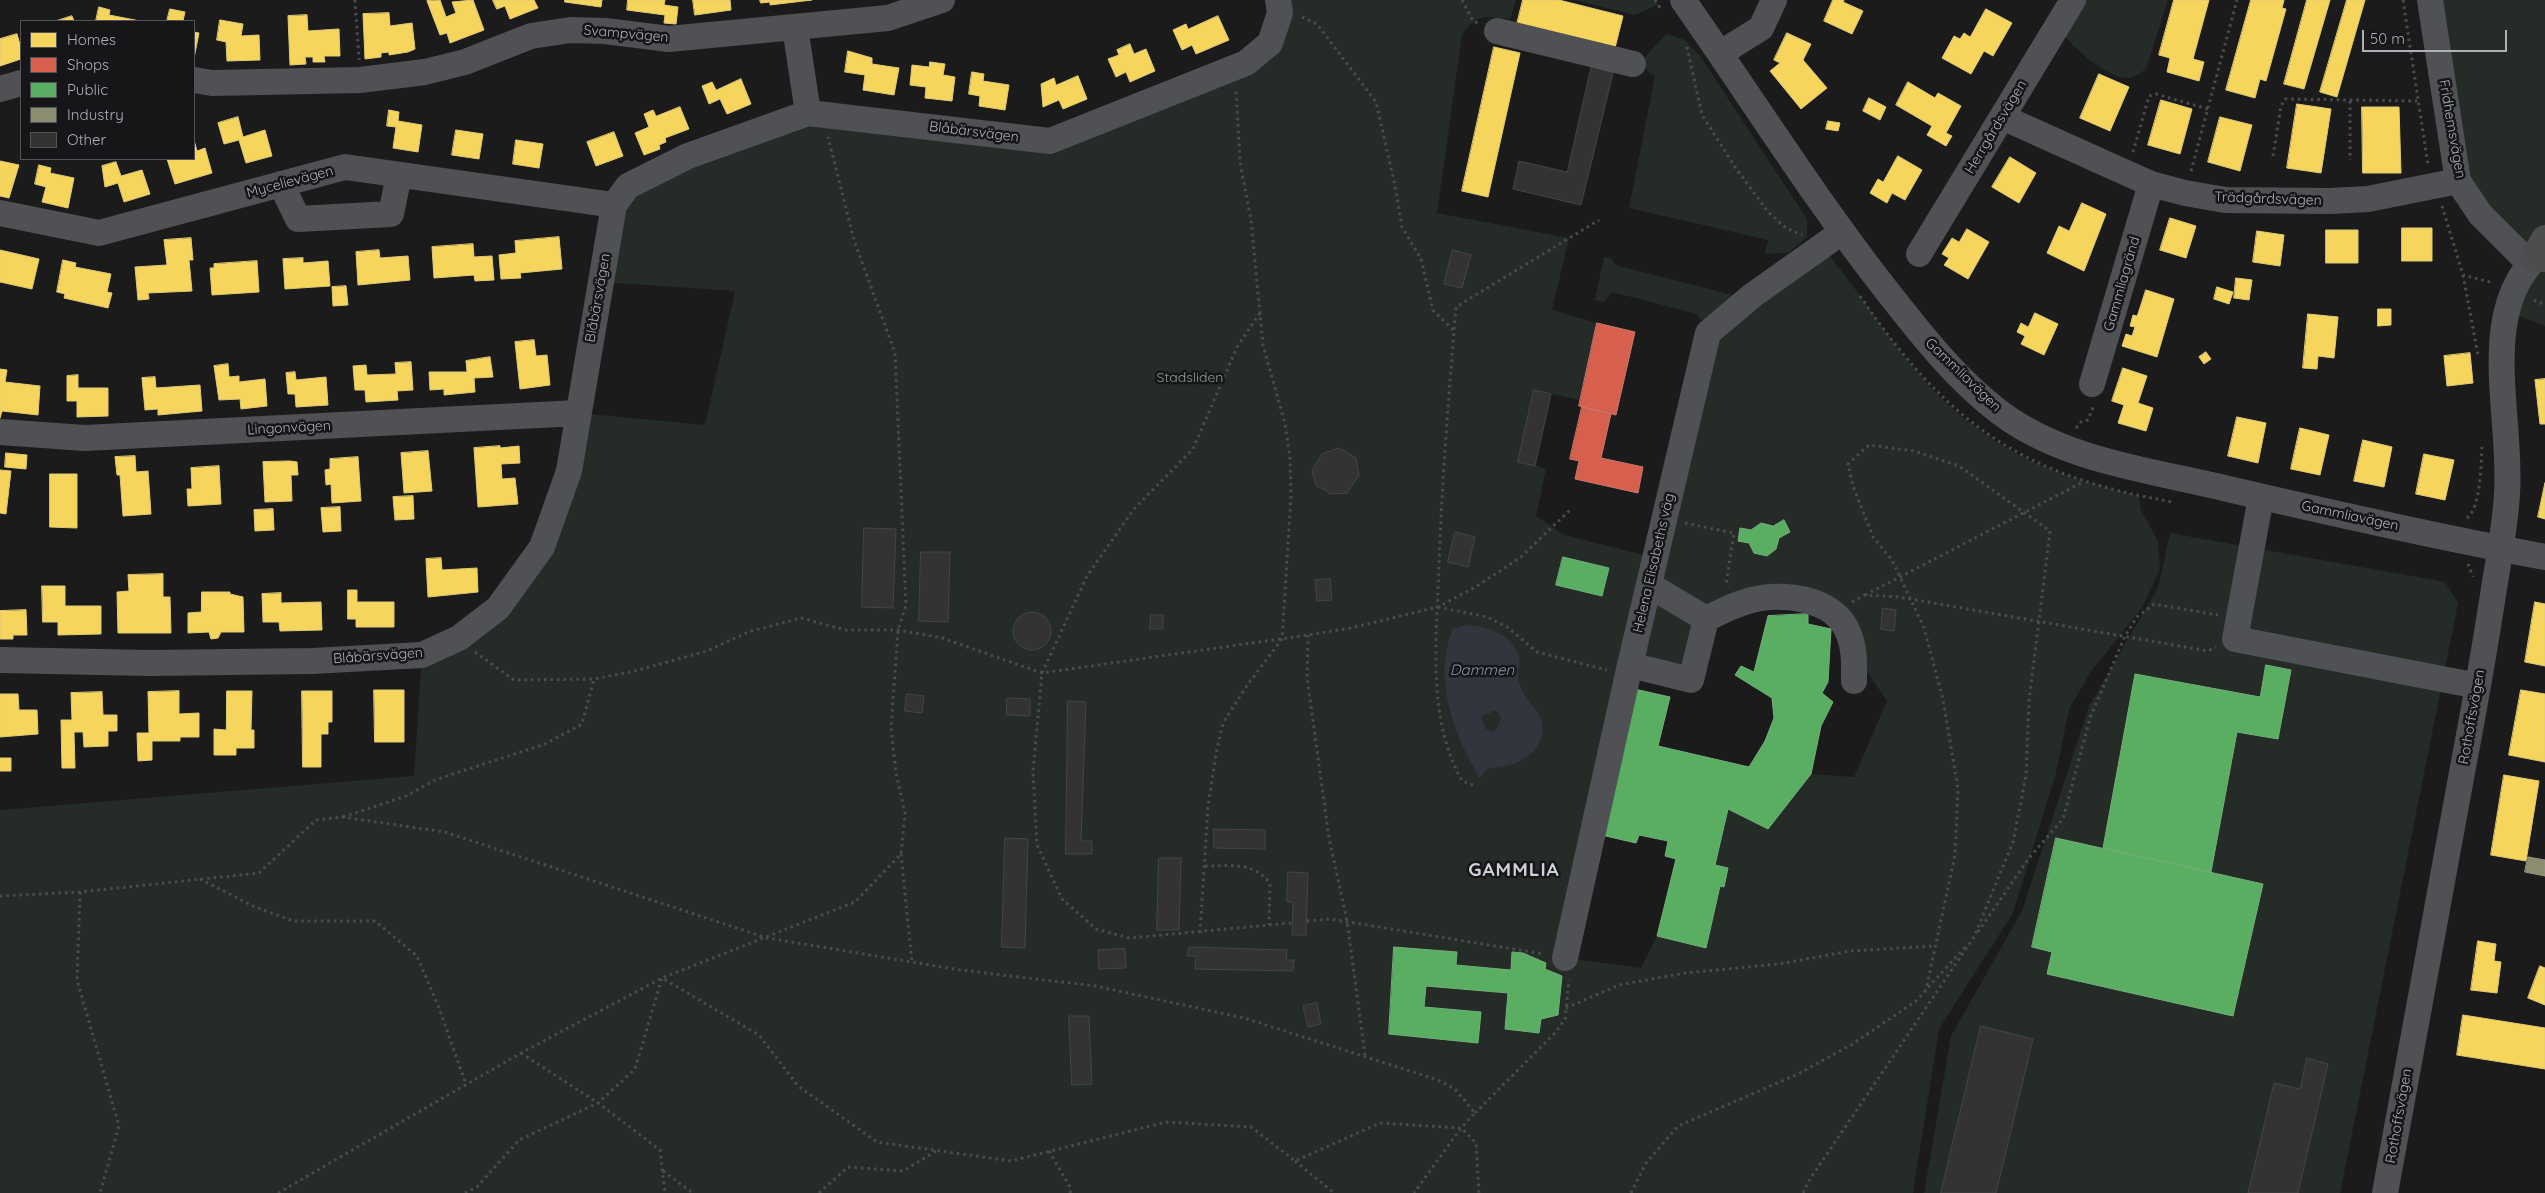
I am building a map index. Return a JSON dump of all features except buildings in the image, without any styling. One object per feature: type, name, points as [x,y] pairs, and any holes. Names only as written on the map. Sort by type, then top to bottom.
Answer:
[{"type":"street","name":"Svampvägen","points":[[195,80],[212,83],[360,80],[426,72],[465,62],[531,36],[572,30],[605,31],[669,39],[888,18],[942,0]]},
{"type":"street","points":[[1722,56],[1732,46],[1761,28],[1774,0]]},
{"type":"street","name":"Herrgårdsvägen","points":[[1919,254],[2073,0]]},
{"type":"street","name":"Fridhemsvägen","points":[[2430,0],[2458,181],[2480,214],[2540,254]]},
{"type":"street","name":"Blåbärsvägen","points":[[0,660],[149,663],[312,661],[422,656],[459,638],[498,608],[542,547],[569,471],[614,205],[628,186],[688,156],[815,114],[1050,141],[1246,63],[1270,43],[1280,13],[1279,3]]},
{"type":"street","name":"Gammliavägen","points":[[1675,9],[1722,56],[1832,239],[1933,350],[2000,413],[2045,439],[2071,450],[2129,466],[2261,497],[2545,557]]},
{"type":"street","points":[[795,27],[815,114]]},
{"type":"street","points":[[1496,32],[1633,64]]},
{"type":"street","points":[[0,89],[20,83]]},
{"type":"street","name":"Trädgårdsvägen","points":[[2002,117],[2151,184],[2185,193],[2225,200],[2330,201],[2368,199],[2458,181]]},
{"type":"street","name":"Mycelievägen","points":[[0,213],[99,233],[345,168],[614,205]]},
{"type":"street","points":[[282,184],[298,219],[391,214],[399,175]]},
{"type":"street","name":"Gammliagränd","points":[[2092,384],[2151,184]]},
{"type":"street","name":"Helena Elisabeths väg","points":[[1565,958],[1629,670],[1629,630],[1649,585],[1656,524],[1708,333],[1752,296],[1832,239]]},
{"type":"street","name":"Rothoffsvägen","points":[[2385,1193],[2478,686],[2500,548],[2507,496],[2509,456],[2502,339],[2506,311],[2540,254]]},
{"type":"street","name":"Lingonvägen","points":[[0,432],[85,438],[578,413]]},
{"type":"street","points":[[2261,497],[2237,629],[2424,676],[2478,686]]},
{"type":"street","points":[[1649,585],[1714,616]]},
{"type":"street","points":[[1629,670],[1691,680],[1714,616],[1746,601],[1779,596],[1808,601],[1834,611],[1849,633],[1854,654],[1854,680]]},
{"type":"path","points":[[355,0],[360,80]]},
{"type":"path","points":[[1655,0],[1675,9]]},
{"type":"path","points":[[2185,193],[2238,0]]},
{"type":"path","points":[[1279,3],[1316,24],[1376,102],[1396,186],[1402,226],[1422,258],[1434,310],[1454,331]]},
{"type":"path","points":[[1685,40],[1702,115],[1735,167],[1768,212],[1780,223],[1832,239]]},
{"type":"path","points":[[1200,933],[1210,797],[1216,754],[1223,723],[1246,687],[1282,639],[1291,496],[1290,457],[1285,424],[1263,345],[1251,220],[1240,162],[1234,68]]},
{"type":"path","points":[[2127,174],[2150,96],[2156,94],[2208,109]]},
{"type":"path","points":[[2273,156],[2281,106],[2285,100],[2418,101]]},
{"type":"path","points":[[2350,101],[2350,160]]},
{"type":"path","points":[[815,114],[854,240],[896,353],[906,605],[898,630],[891,728],[896,773],[905,813],[901,854],[912,962]]},
{"type":"path","points":[[1473,785],[1462,781],[1452,763],[1441,715],[1435,660],[1442,477],[1456,307],[1600,220]]},
{"type":"path","points":[[2463,275],[2478,357]]},
{"type":"path","points":[[1856,291],[1909,362],[1941,398],[1962,416],[2000,443],[2037,464],[2083,482],[2139,496],[2183,504]]},
{"type":"path","points":[[1260,313],[1237,347],[1193,449],[1134,510],[1106,546],[1087,576],[1042,673],[1033,771],[1037,845],[1062,899],[1096,929],[1129,938],[1200,933],[1291,923]]},
{"type":"path","points":[[2074,433],[2077,425],[2088,420],[2094,407],[2092,384]]},
{"type":"path","points":[[2458,540],[2463,522],[2472,515],[2477,501],[2482,443]]},
{"type":"path","points":[[1631,1193],[1646,1163],[1678,1126],[1806,1070],[1851,1045],[1916,1001],[1926,990],[1974,937],[2014,842],[2026,776],[2029,701],[2050,531],[1959,466],[1914,451],[1869,445],[1848,464],[1853,486],[1873,537],[1892,560],[1924,628],[1943,700],[1958,789],[1955,855],[1926,990]]},
{"type":"path","points":[[1834,611],[2083,482]]},
{"type":"path","points":[[459,638],[485,660],[514,680],[594,679],[635,671],[707,651],[748,632],[801,618],[846,630],[898,630],[942,638],[1042,673],[1351,628],[1438,607],[1477,586],[1521,558],[1571,508]]},
{"type":"path","points":[[1656,524],[1734,533],[1714,616]]},
{"type":"path","points":[[1865,595],[1911,599],[2208,651],[2237,629]]},
{"type":"path","points":[[1804,1193],[1810,1178],[1974,937],[2029,858],[2063,819],[2090,718],[2125,636],[2137,617],[2154,604],[2237,629]]},
{"type":"path","points":[[1438,607],[1486,617],[1507,627],[1537,652],[1629,670]]},
{"type":"path","points":[[1308,635],[1307,677],[1329,838],[1347,922],[1365,1056]]},
{"type":"path","points":[[0,896],[80,892],[259,873],[316,820],[342,817],[406,796],[435,780],[545,744],[582,724],[594,679]]},
{"type":"path","points":[[342,817],[445,832],[767,938],[912,962],[1095,986],[1244,1018],[1438,1080],[1455,1088],[1475,1113]]},
{"type":"path","points":[[278,1193],[521,1053],[662,978],[855,902],[901,854]]},
{"type":"path","points":[[1204,866],[1250,866],[1262,872],[1270,883],[1269,925]]},
{"type":"path","points":[[199,879],[253,906],[293,921],[376,921],[417,956],[439,1008],[466,1084]]},
{"type":"path","points":[[80,892],[77,980],[119,1126],[100,1193]]},
{"type":"path","points":[[1307,921],[1330,919],[1565,958],[1570,973],[1565,1020],[1555,1033],[1461,1128],[1414,1193]]},
{"type":"path","points":[[1566,1008],[1619,986],[1685,974],[1779,964],[1850,951],[1936,946]]},
{"type":"path","points":[[465,1193],[477,1187],[519,1140],[598,1103],[635,1069],[662,978]]},
{"type":"path","points":[[662,978],[759,1035],[798,1086],[877,1142],[1011,1161],[1166,1122],[1251,1127],[1334,1193]]},
{"type":"path","points":[[521,1053],[598,1103],[660,1150],[665,1193]]},
{"type":"path","points":[[1296,1161],[1380,1123],[1461,1128],[1476,1142],[1479,1193]]},
{"type":"path","points":[[819,1193],[848,1167],[903,1172],[936,1150]]},
{"type":"path","points":[[1049,1151],[1070,1189],[1070,1193]]},
{"type":"path","points":[[662,1170],[692,1193]]},
{"type":"green space","name":"Stadsliden","points":[[1278,0],[1516,0],[1510,19],[1488,17],[1478,19],[1462,35],[1437,213],[1569,238],[1552,310],[1597,323],[1580,400],[1551,394],[1535,465],[1546,469],[1536,516],[1564,535],[1656,558],[1717,323],[1699,319],[1697,314],[1612,292],[1604,302],[1595,300],[1604,257],[1611,258],[1615,265],[1748,299],[1821,246],[1921,377],[1950,407],[2001,445],[2019,455],[2062,474],[2139,496],[2141,510],[2158,541],[2160,569],[2142,608],[2092,670],[2069,709],[2056,773],[2013,913],[1939,1029],[1913,1193],[0,1193],[0,810],[414,776],[422,655],[459,638],[542,547],[578,413],[705,425],[735,291],[601,282],[614,205],[808,113],[1050,141],[1246,63]],"holes":[[[1808,601],[1854,653],[1887,701],[1854,777],[1811,774],[1768,829],[1728,809],[1715,865],[1728,868],[1724,887],[1720,886],[1706,947],[1657,936],[1641,968],[1565,958],[1630,665],[1691,680],[1706,619]]]},
{"type":"green space","points":[[1575,0],[1655,0],[1658,5],[1635,15]]},
{"type":"green space","points":[[2073,0],[2168,0],[2146,69],[2134,77],[2125,78],[2105,71],[2079,50],[2056,28]]},
{"type":"green space","points":[[2430,0],[2545,0],[2545,326],[2506,311],[2529,263],[2458,181]]},
{"type":"green space","points":[[1666,34],[1685,40],[1701,57],[1807,219],[1807,237],[1788,253],[1765,254],[1768,240],[1629,208],[1655,76],[1649,73],[1643,64],[1646,56]]},
{"type":"green space","points":[[2170,533],[2445,582],[2458,603],[2340,1193],[1924,1193],[1951,1036],[2022,911],[2089,706],[2158,588]]},
{"type":"water","name":"Dammen","points":[[1466,625],[1482,627],[1490,629],[1510,642],[1519,656],[1518,680],[1521,688],[1537,711],[1542,724],[1543,732],[1541,739],[1532,753],[1526,758],[1510,765],[1487,769],[1480,778],[1454,725],[1445,686],[1447,647],[1453,629]],"holes":[[[1497,711],[1501,717],[1497,729],[1492,732],[1486,729],[1481,718],[1484,714]]]},
{"type":"district","name":"GAMMLIA","points":[[1514,870]]}]
